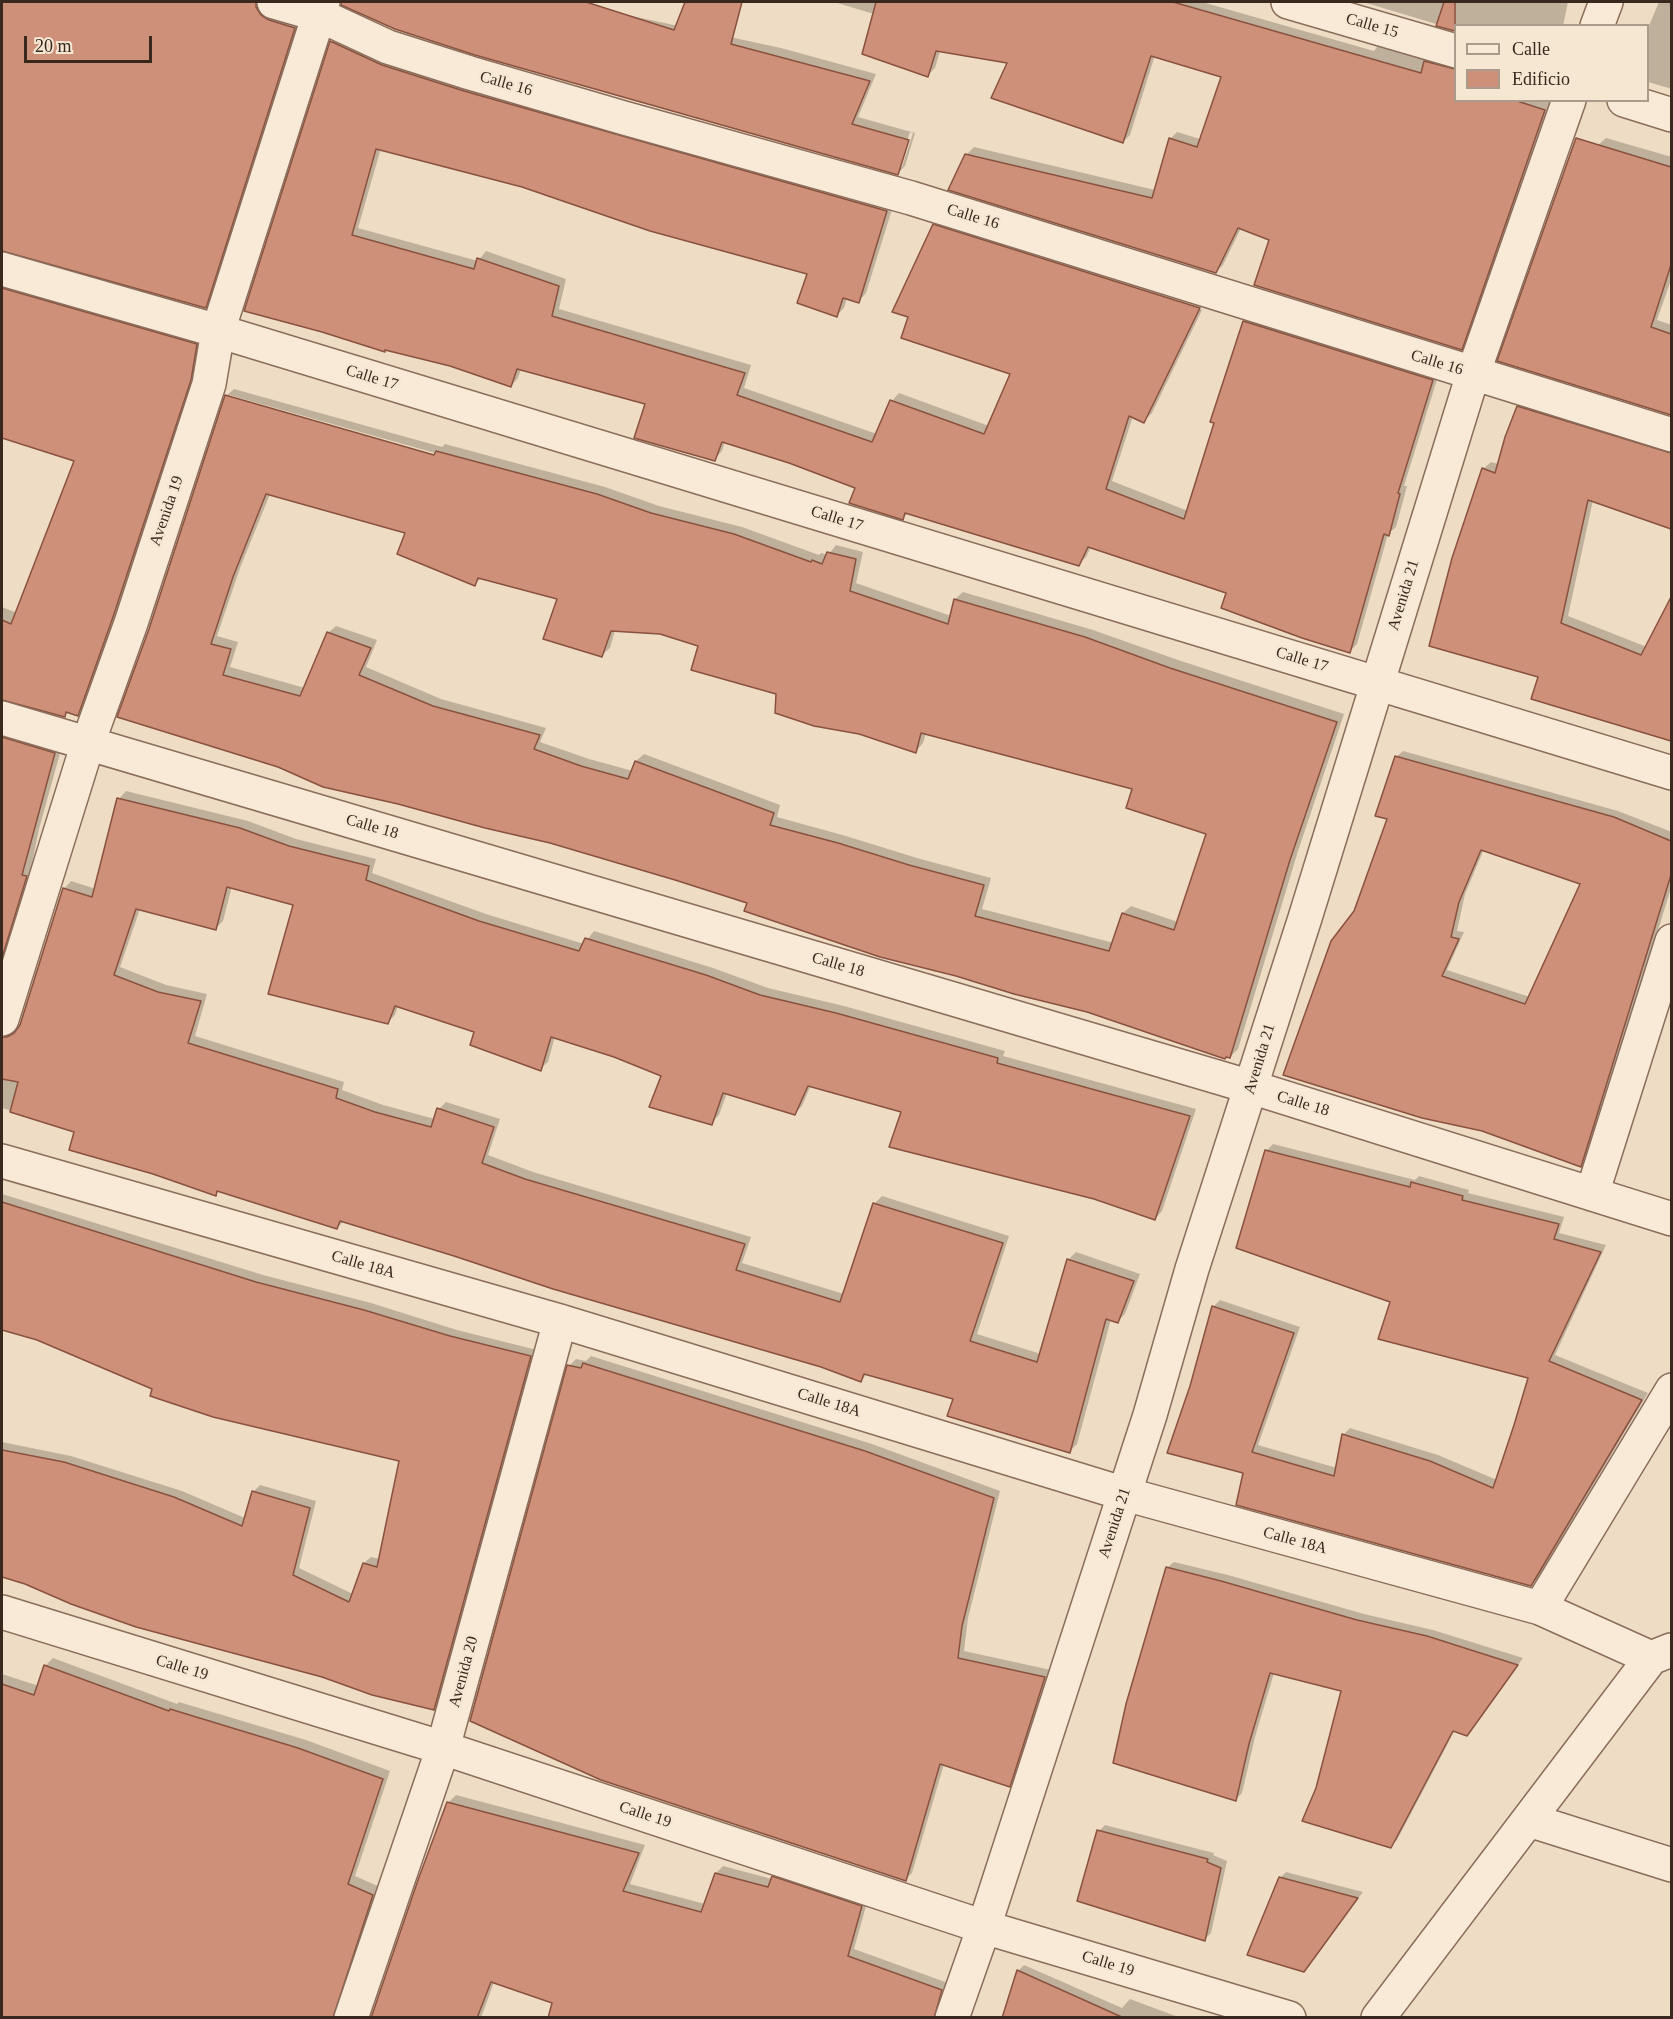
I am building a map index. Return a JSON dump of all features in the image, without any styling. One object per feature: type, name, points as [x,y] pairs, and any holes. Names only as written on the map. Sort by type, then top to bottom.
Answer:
[{"type":"street","name":"Calle 16","points":[[274,2],[321,8],[388,46],[470,73],[911,198],[1671,435]]},
{"type":"street","name":"Calle 15","points":[[1288,2],[1454,51]]},
{"type":"street","points":[[1598,24],[1606,2]]},
{"type":"street","name":"Avenida 19","points":[[2,1019],[88,743],[131,623],[209,384],[218,331],[321,8]]},
{"type":"street","name":"Avenida 21","points":[[952,2018],[984,1927],[1125,1494],[1192,1269],[1473,374],[1568,102]]},
{"type":"street","points":[[1630,102],[1671,115]]},
{"type":"street","name":"Calle 17","points":[[2,269],[218,331],[1671,773]]},
{"type":"street","name":"Calle 18","points":[[2,718],[1251,1087],[1671,1219]]},
{"type":"street","points":[[1592,1194],[1671,941]]},
{"type":"street","name":"Calle 18A","points":[[2,1161],[560,1321],[1125,1494],[1540,1608],[1661,1654]]},
{"type":"street","name":"Avenida 20","points":[[351,2018],[443,1748],[560,1321]]},
{"type":"street","points":[[1540,1608],[1671,1390]]},
{"type":"street","name":"Calle 19","points":[[2,1612],[443,1748],[984,1927],[1279,2016]]},
{"type":"street","points":[[1378,2018],[1529,1820],[1661,1654]]},
{"type":"street","points":[[1529,1820],[1671,1865]]},
{"type":"building","points":[[2,2],[256,2],[261,15],[269,20],[295,28],[206,308],[2,251]]},
{"type":"building","points":[[341,2],[586,2],[674,30],[685,2],[742,2],[731,44],[870,81],[852,124],[909,140],[898,175],[475,55],[395,29],[341,5]]},
{"type":"building","points":[[876,2],[1173,2],[1421,73],[1424,61],[1454,69],[1454,102],[1520,102],[1545,110],[1462,350],[1254,285],[1269,240],[1238,228],[1216,273],[948,190],[965,154],[1152,198],[1169,138],[1197,147],[1221,77],[1151,56],[1123,143],[991,98],[1007,63],[936,51],[928,77],[862,54]]},
{"type":"building","points":[[1444,2],[1455,2],[1454,31],[1436,26]]},
{"type":"building","points":[[330,41],[382,65],[464,91],[887,211],[859,303],[843,298],[837,317],[797,303],[807,274],[650,231],[522,187],[376,149],[352,235],[474,269],[477,258],[559,286],[552,316],[745,373],[737,395],[872,442],[890,400],[984,434],[1010,374],[901,338],[908,317],[892,312],[933,224],[1200,308],[1144,423],[1129,416],[1106,489],[1184,519],[1214,423],[1210,422],[1243,321],[1433,380],[1398,493],[1400,494],[1389,536],[1384,534],[1350,653],[1221,608],[1226,593],[1088,547],[1079,566],[905,513],[903,520],[849,503],[855,488],[789,463],[722,442],[715,461],[634,438],[645,404],[517,369],[511,387],[450,366],[385,350],[385,352],[244,311]]},
{"type":"building","points":[[1576,138],[1671,167],[1671,265],[1651,327],[1671,334],[1671,415],[1497,361]]},
{"type":"building","points":[[2,288],[197,344],[191,380],[78,716],[66,712],[65,717],[2,700],[2,620],[11,624],[74,461],[2,438]]},
{"type":"building","points":[[225,395],[434,455],[436,451],[597,494],[651,513],[734,534],[811,562],[812,560],[822,564],[827,552],[856,559],[850,591],[948,624],[954,599],[1085,637],[1170,668],[1337,722],[1290,860],[1230,1058],[1225,1059],[1087,1012],[880,957],[744,911],[747,903],[675,880],[550,843],[323,787],[278,767],[117,717],[149,629]],"holes":[[[266,494],[405,533],[397,554],[475,586],[478,578],[557,599],[543,639],[602,657],[611,631],[660,634],[698,646],[691,670],[776,694],[775,713],[814,726],[859,734],[916,753],[921,733],[1132,789],[1126,808],[1206,834],[1174,930],[1122,913],[1109,951],[975,916],[984,885],[770,825],[774,813],[635,761],[628,779],[581,766],[534,749],[540,735],[433,706],[359,675],[371,648],[327,632],[300,696],[223,675],[231,649],[211,644],[233,577]]]},
{"type":"building","points":[[1517,406],[1671,453],[1671,529],[1588,500],[1561,623],[1641,655],[1671,597],[1671,741],[1531,699],[1538,677],[1429,646],[1452,558],[1482,468],[1495,473]]},
{"type":"building","points":[[2,737],[55,753],[22,875],[27,876],[2,958]]},
{"type":"building","points":[[1395,756],[1614,817],[1671,841],[1671,875],[1581,1167],[1482,1131],[1422,1118],[1283,1075],[1331,941],[1354,911],[1387,819],[1375,816]],"holes":[[[1481,850],[1580,884],[1525,1004],[1442,976],[1459,939],[1451,937],[1459,902]]]},
{"type":"building","points":[[117,798],[240,828],[289,846],[369,866],[366,880],[479,921],[579,951],[585,938],[706,975],[760,995],[836,1013],[998,1058],[997,1063],[1190,1116],[1155,1220],[1094,1199],[889,1147],[901,1112],[808,1086],[795,1115],[723,1093],[712,1125],[649,1107],[661,1076],[614,1057],[551,1037],[541,1071],[470,1045],[474,1032],[395,1006],[388,1024],[268,994],[293,905],[227,887],[216,930],[136,909],[114,975],[158,992],[201,1001],[188,1043],[338,1089],[336,1098],[375,1112],[431,1127],[437,1108],[494,1127],[482,1163],[525,1179],[745,1244],[736,1270],[840,1302],[873,1203],[1003,1243],[970,1341],[1037,1362],[1067,1259],[1134,1281],[1118,1323],[1106,1319],[1070,1453],[947,1416],[953,1399],[864,1374],[861,1382],[821,1367],[553,1289],[340,1221],[337,1229],[217,1191],[216,1196],[153,1174],[69,1150],[74,1132],[10,1112],[18,1082],[2,1079],[2,1037],[14,1033],[20,1025],[63,888],[92,897]]},
{"type":"building","points":[[1265,1150],[1410,1187],[1411,1182],[1463,1196],[1462,1200],[1559,1224],[1554,1239],[1601,1252],[1549,1361],[1642,1400],[1531,1586],[1236,1505],[1243,1473],[1167,1453],[1190,1386],[1212,1306],[1294,1333],[1252,1452],[1334,1476],[1342,1434],[1430,1461],[1493,1488],[1514,1425],[1528,1378],[1378,1339],[1390,1302],[1236,1248]]},
{"type":"building","points":[[2,1202],[256,1282],[531,1356],[434,1710],[372,1695],[322,1677],[136,1627],[2,1577],[2,1450],[64,1462],[174,1497],[242,1526],[252,1491],[310,1508],[293,1575],[349,1602],[363,1563],[377,1567],[399,1461],[213,1417],[150,1396],[152,1389],[37,1340],[2,1330]]},
{"type":"building","points":[[583,1363],[865,1451],[994,1498],[962,1626],[958,1658],[1045,1677],[1010,1787],[940,1764],[906,1881],[601,1780],[470,1721],[567,1365],[581,1368]]},
{"type":"building","points":[[1166,1567],[1357,1620],[1427,1636],[1518,1665],[1467,1736],[1453,1731],[1391,1848],[1302,1821],[1316,1788],[1341,1691],[1270,1673],[1249,1744],[1236,1801],[1113,1763],[1126,1704]]},
{"type":"building","points":[[44,1665],[169,1711],[170,1709],[298,1748],[383,1779],[348,1884],[373,1895],[333,2018],[2,2018],[2,1684],[34,1695]]},
{"type":"building","points":[[447,1802],[639,1853],[623,1891],[701,1912],[715,1873],[768,1887],[772,1876],[862,1906],[848,1956],[942,1990],[934,2018],[548,2018],[552,2003],[491,1982],[477,2018],[371,2018]]},
{"type":"building","points":[[1097,1830],[1208,1859],[1207,1862],[1221,1868],[1205,1941],[1077,1901]]},
{"type":"building","points":[[1279,1877],[1358,1898],[1304,1972],[1247,1955]]},
{"type":"building","points":[[1017,1970],[1124,2018],[1002,2018]]}]
